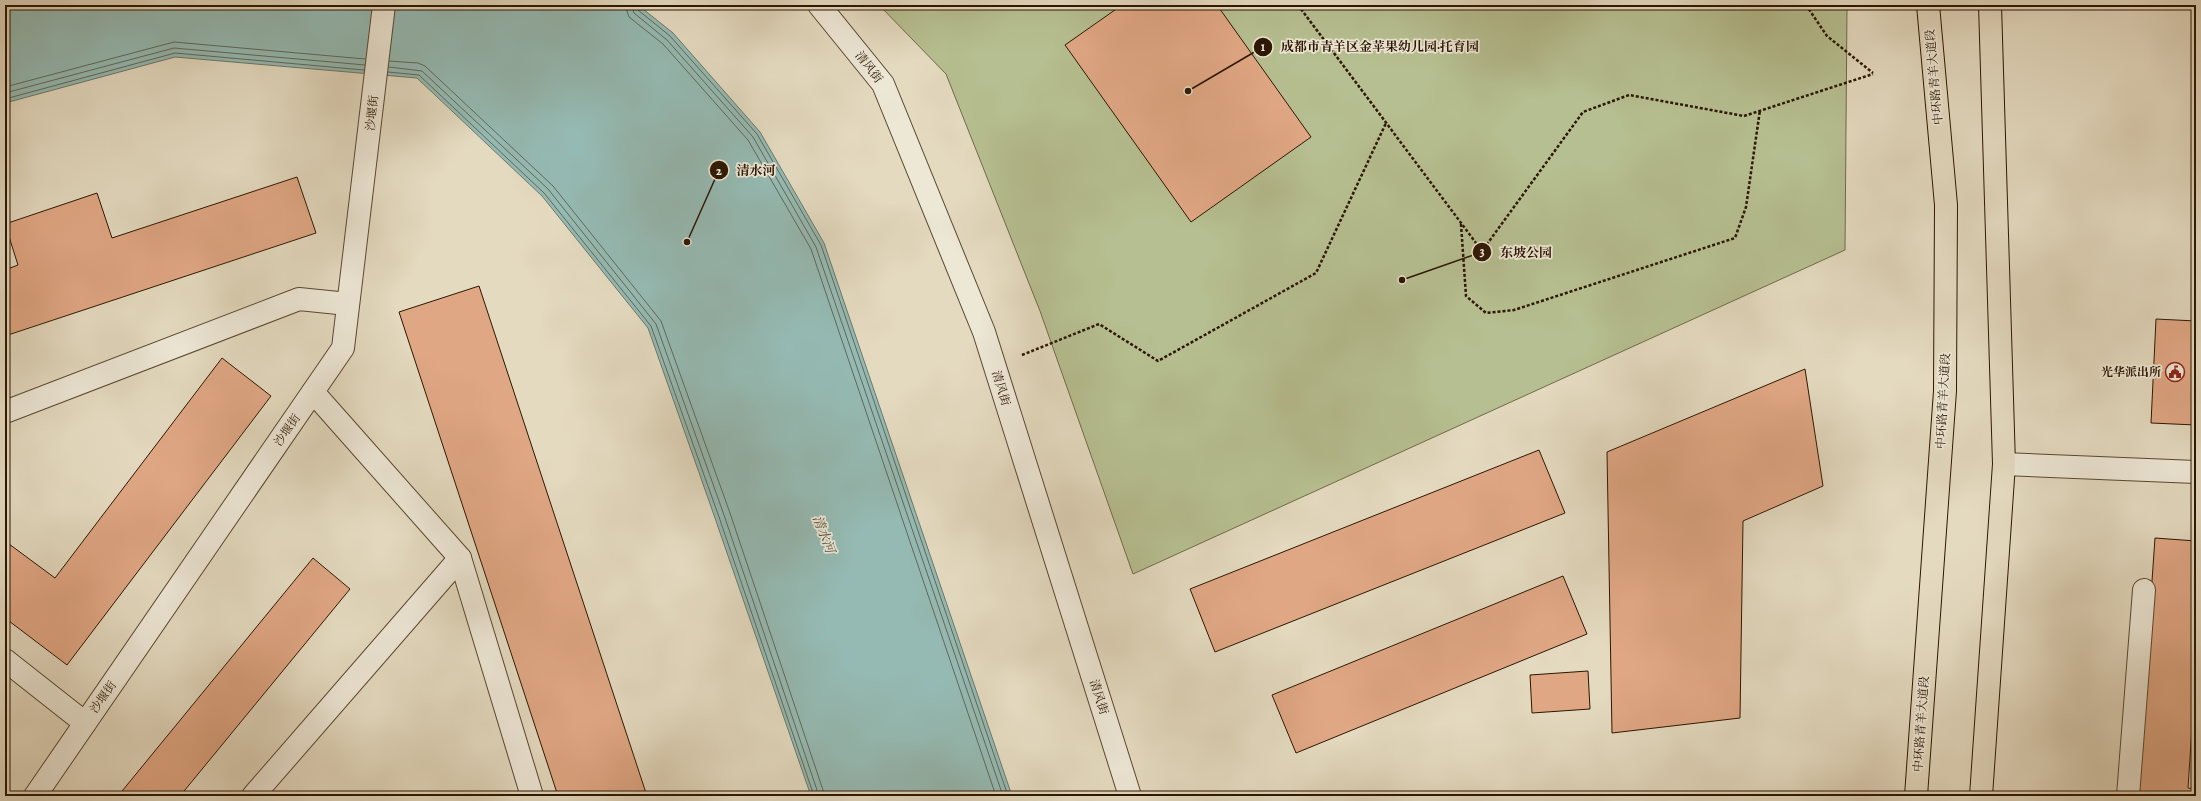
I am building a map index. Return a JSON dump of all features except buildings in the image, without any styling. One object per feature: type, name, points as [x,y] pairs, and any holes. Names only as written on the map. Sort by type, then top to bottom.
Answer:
[{"type":"main road","name":"中环路青羊大道段","points":[[1916,796],[1945,391],[1946,205],[1928,5]]},
{"type":"main road","points":[[1981,796],[2004,464],[1990,5]]},
{"type":"street","name":"沙堰街","points":[[35,796],[343,348],[384,5]]},
{"type":"street","name":"清风街","points":[[818,5],[882,84],[984,332],[1130,796]]},
{"type":"street","points":[[5,412],[299,299],[348,304]]},
{"type":"street","points":[[312,392],[460,558],[532,796]]},
{"type":"street","points":[[2004,464],[2196,472]]},
{"type":"street","points":[[253,796],[460,558]]},
{"type":"street","points":[[2128,796],[2144,590]]},
{"type":"street","points":[[5,660],[85,723]]},
{"type":"path","points":[[1298,5],[1482,251],[1583,112],[1628,95],[1744,116],[1873,74],[1827,36],[1806,5]]},
{"type":"path","points":[[1461,224],[1466,296],[1486,313],[1514,310],[1735,238],[1746,207],[1760,110]]},
{"type":"path","points":[[995,367],[1100,324],[1158,362],[1316,273],[1386,123]]},
{"type":"green space","points":[[879,5],[1847,5],[1845,250],[1133,574],[1040,311],[946,74]]},
{"type":"water","points":[[5,5],[638,5],[673,33],[760,132],[824,243],[1012,796],[811,796],[648,328],[542,196],[417,78],[175,57],[5,103]]},
{"type":"place","name":"成都市青羊区金苹果幼儿园·托育园","points":[[1188,91]]},
{"type":"place","name":"清水河","points":[[687,242]]},
{"type":"place","name":"东坡公园","points":[[1402,280]]},
{"type":"place","name":"光华派出所","points":[[2175,372]]}]
